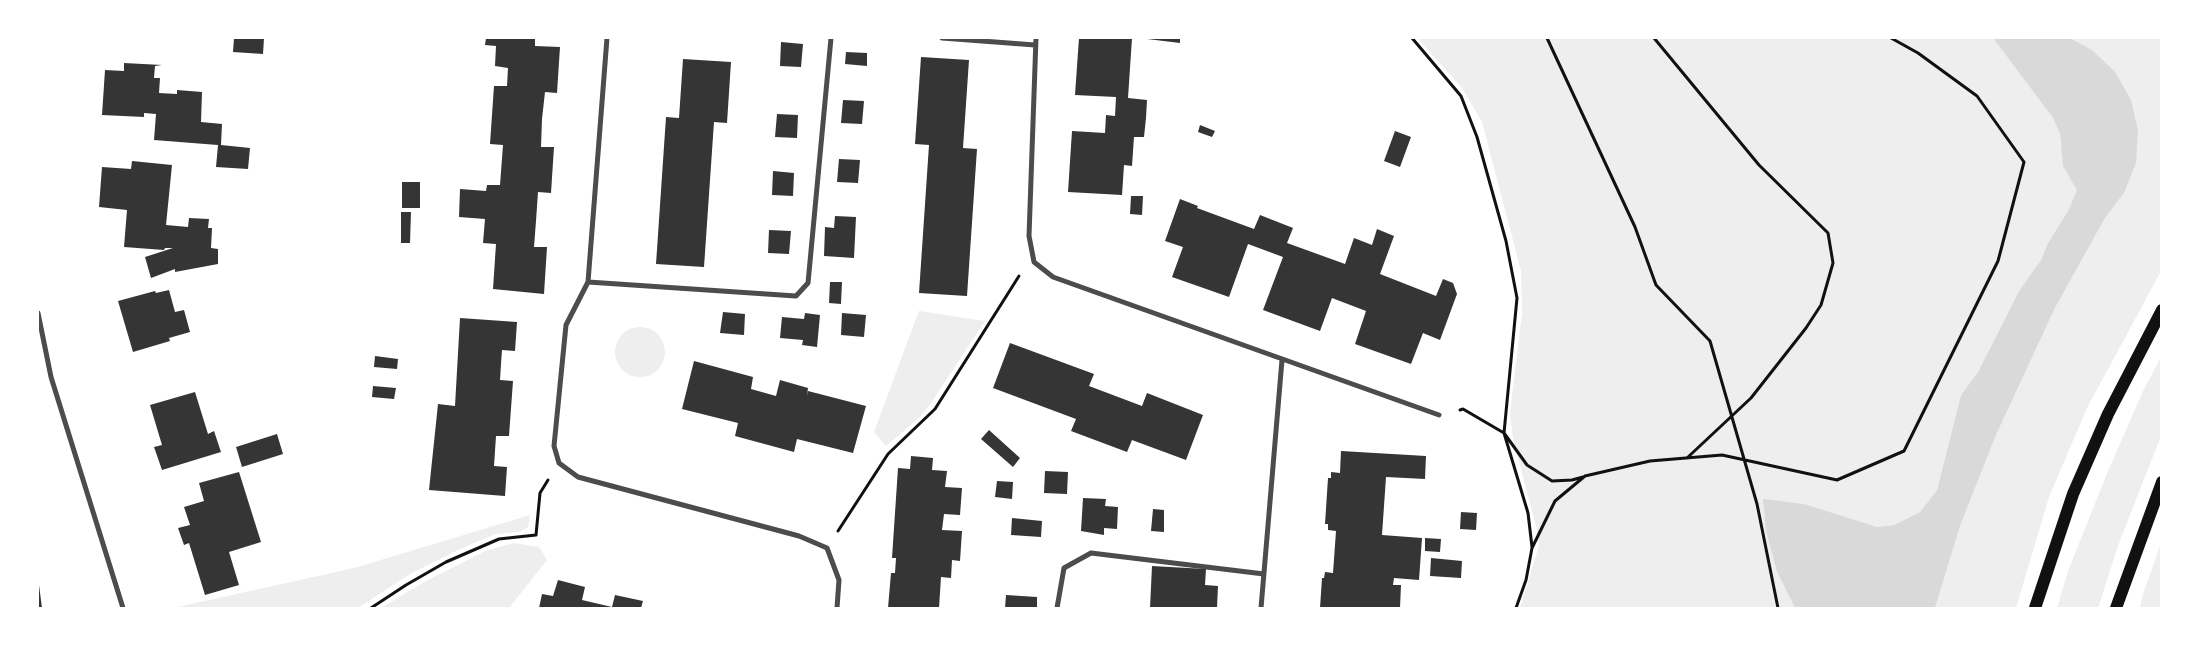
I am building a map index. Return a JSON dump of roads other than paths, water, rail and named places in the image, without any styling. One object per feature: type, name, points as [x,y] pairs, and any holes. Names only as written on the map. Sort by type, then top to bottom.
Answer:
[{"type":"main road","points":[[2035,608],[2076,486],[2108,414],[2162,310]]},
{"type":"main road","points":[[2116,608],[2162,482]]},
{"type":"street","points":[[607,38],[588,282],[566,325],[554,446],[559,464],[578,477],[799,536],[827,548],[839,580],[837,608]]},
{"type":"street","points":[[588,282],[796,296],[808,283],[831,38]]},
{"type":"street","points":[[942,38],[1035,45]]},
{"type":"street","points":[[1036,38],[1029,236],[1034,262],[1053,277],[1440,415]]},
{"type":"street","points":[[38,313],[51,376],[123,608]]},
{"type":"street","points":[[1261,608],[1282,360]]},
{"type":"street","points":[[1057,608],[1064,568],[1091,553],[1264,574]]}]
